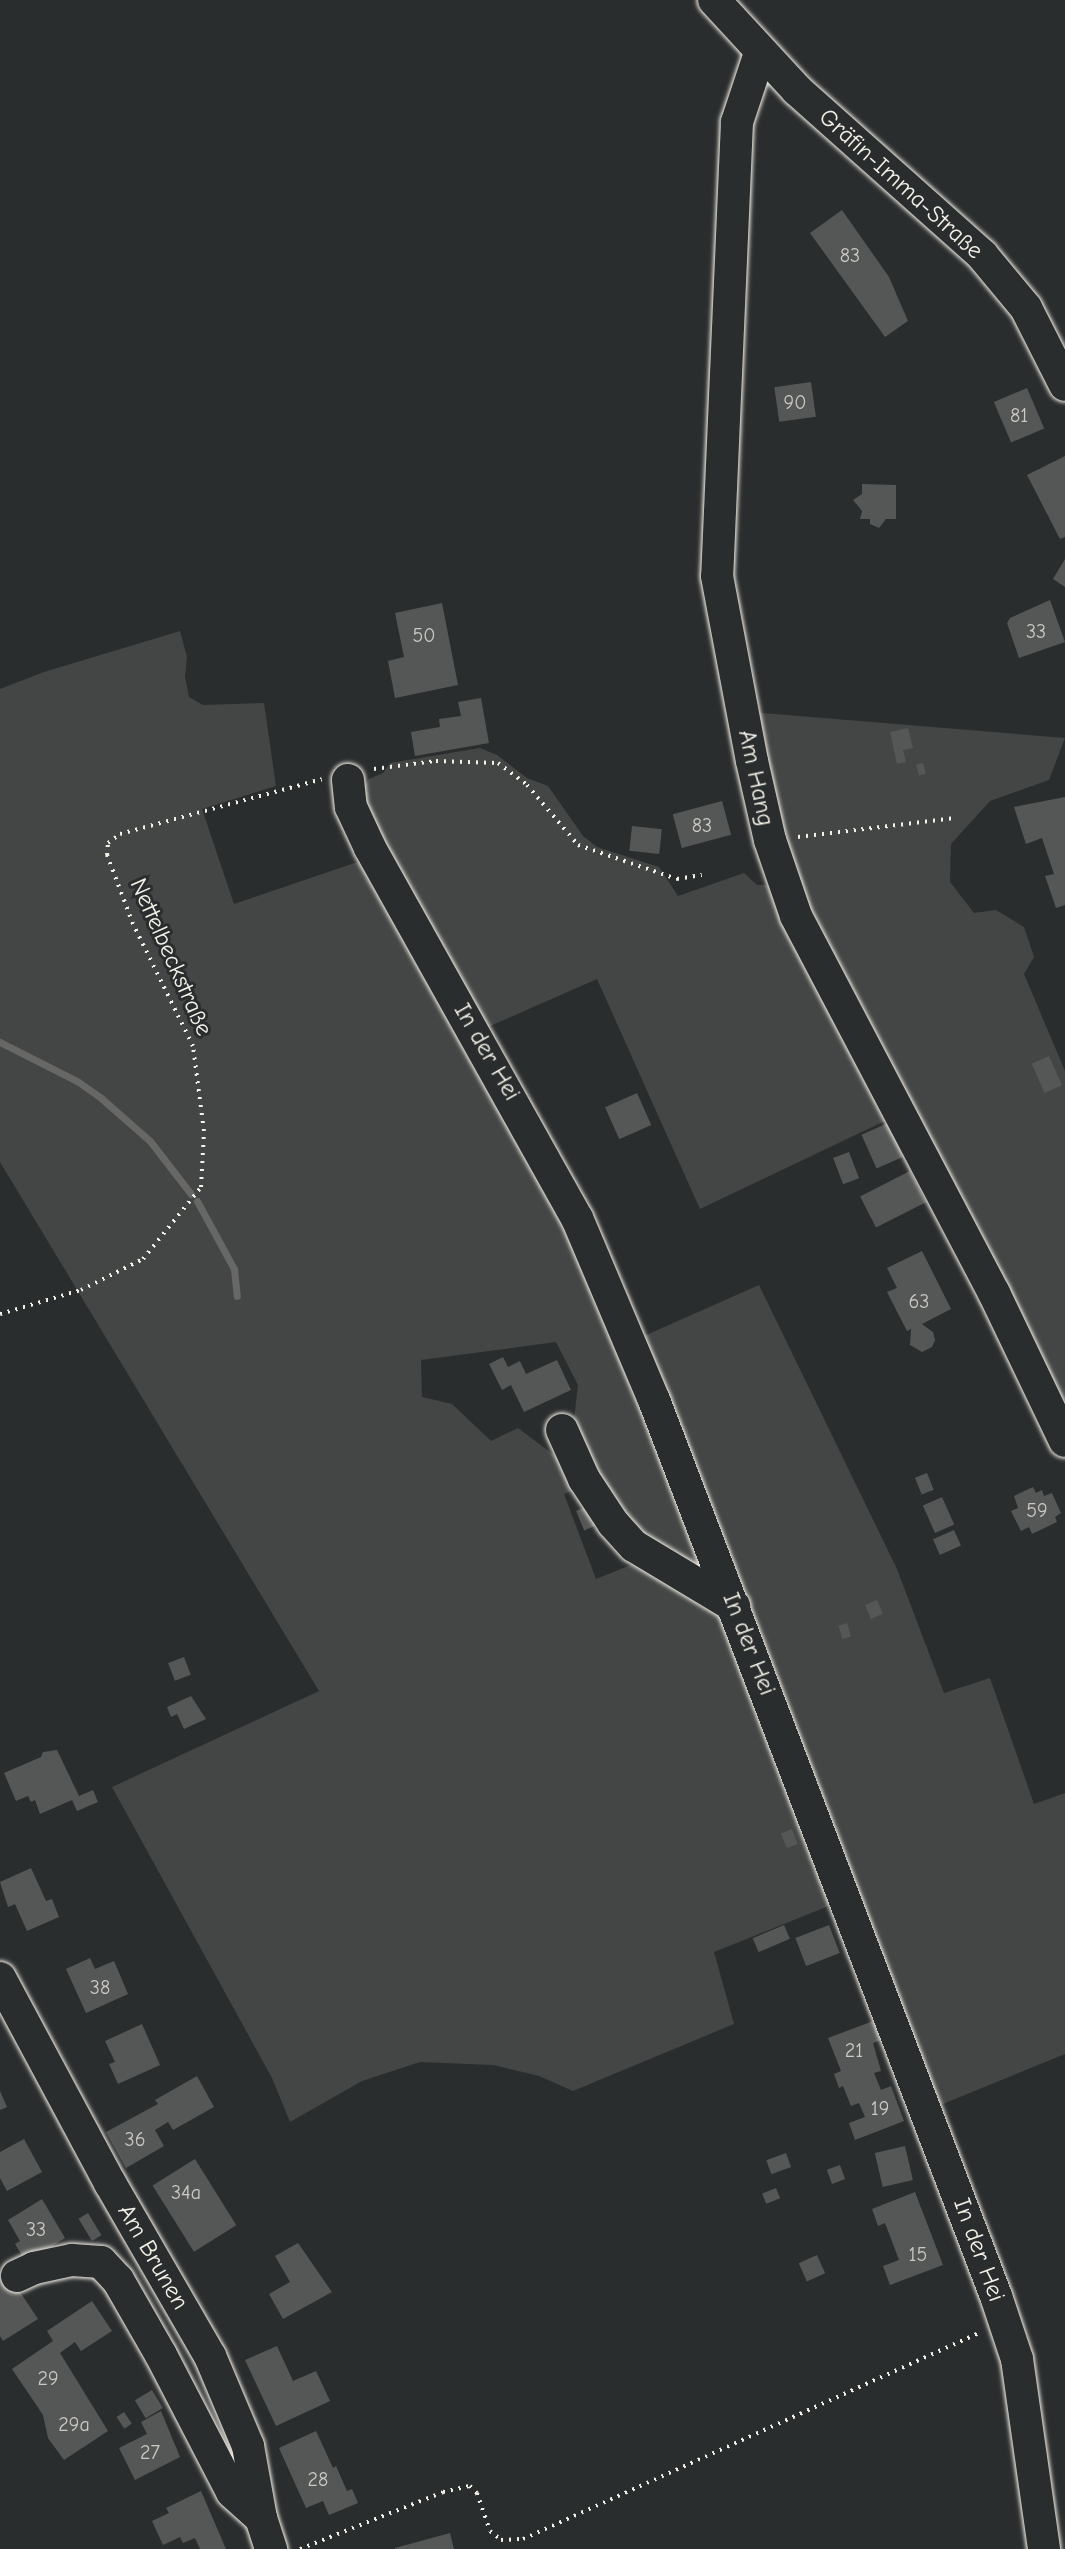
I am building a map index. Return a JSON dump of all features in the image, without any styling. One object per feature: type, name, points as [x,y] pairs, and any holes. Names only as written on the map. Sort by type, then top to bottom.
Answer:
[{"type":"street","name":"Gräfin-Imma-Straße","points":[[714,0],[760,53],[890,177],[982,255],[1026,308],[1065,385]]},
{"type":"street","name":"Am Hang","points":[[760,53],[737,122],[717,576],[770,840],[796,916],[994,1293],[1065,1441]]},
{"type":"street","name":"In der Hei","points":[[356,774],[351,807],[370,848],[577,1218],[734,1606],[1005,2321],[1020,2373],[1044,2549]]},
{"type":"street","points":[[562,1430],[584,1479],[613,1523],[634,1546],[734,1606]]},
{"type":"street","name":"Am Brunen","points":[[0,1978],[110,2183],[210,2356],[248,2446],[256,2472],[261,2518],[271,2549]]},
{"type":"street","points":[[17,2276],[34,2268],[72,2260],[101,2262],[118,2280],[161,2355],[232,2492],[261,2518]]},
{"type":"path","points":[[356,774],[436,761],[498,763],[527,785],[578,845],[677,879],[702,875]]},
{"type":"path","name":"Nettelbeckstraße","points":[[0,1314],[81,1290],[143,1259],[201,1187],[204,1131],[193,1046],[133,924],[107,855],[108,843],[120,834],[317,779],[356,774]]},
{"type":"path","points":[[770,840],[955,818]]},
{"type":"path","points":[[300,2549],[443,2492],[470,2486],[477,2493],[490,2531],[501,2540],[523,2539],[1005,2321]]},
{"type":"shaded area","points":[[180,631],[187,657],[185,677],[189,697],[203,705],[264,703],[276,786],[202,809],[234,904],[378,855],[363,788],[369,779],[383,773],[390,763],[480,748],[497,755],[527,778],[548,786],[583,836],[597,847],[659,867],[678,896],[744,873],[757,885],[772,885],[891,1118],[700,1209],[597,979],[472,1034],[575,1228],[836,1903],[714,1952],[734,2024],[573,2091],[539,2076],[493,2065],[420,2062],[362,2081],[290,2122],[272,2078],[112,1787],[319,1691],[0,1162],[0,689],[44,672]],"holes":[[[556,1342],[578,1385],[573,1428],[636,1563],[596,1579],[564,1494],[578,1488],[562,1461],[518,1428],[491,1441],[452,1404],[422,1397],[421,1360]]]},
{"type":"shaded area","points":[[751,712],[1065,738],[1049,780],[990,801],[951,844],[950,882],[974,913],[996,910],[1024,927],[1034,957],[1024,974],[1065,1071],[1065,1419],[807,910],[777,823],[782,822]]},
{"type":"shaded area","points":[[759,1285],[897,1569],[944,1693],[990,1678],[1034,1804],[1065,1793],[1065,2054],[938,2106],[635,1340]]},
{"type":"building","points":[[842,210],[889,277],[908,321],[885,337],[810,233]]},
{"type":"building","points":[[811,382],[816,417],[779,422],[774,387]]},
{"type":"building","points":[[1027,388],[1044,429],[1011,443],[994,402]]},
{"type":"building","points":[[1065,456],[1065,537],[1060,539],[1027,475]]},
{"type":"building","points":[[862,484],[896,485],[896,519],[886,519],[879,528],[870,524],[870,519],[860,519],[862,511],[853,500],[862,494]]},
{"type":"building","points":[[1065,559],[1065,587],[1053,579]]},
{"type":"building","points":[[1050,600],[1065,642],[1019,658],[1007,623],[1010,618]]},
{"type":"building","points":[[442,603],[458,685],[395,698],[388,661],[404,657],[395,613]]},
{"type":"building","points":[[481,698],[489,743],[415,756],[411,732],[440,727],[439,719],[461,716],[458,702]]},
{"type":"building","points":[[908,728],[913,748],[903,750],[906,762],[897,764],[890,732]]},
{"type":"building","points":[[923,763],[926,774],[919,775],[916,765]]},
{"type":"building","points":[[1065,797],[1065,905],[1056,908],[1045,876],[1054,874],[1042,838],[1026,844],[1014,807]]},
{"type":"building","points":[[722,801],[731,835],[682,848],[673,814]]},
{"type":"building","points":[[632,826],[662,829],[659,854],[629,851]]},
{"type":"building","points":[[1049,1056],[1062,1085],[1045,1093],[1032,1064]]},
{"type":"building","points":[[637,1093],[651,1125],[619,1139],[605,1107]]},
{"type":"building","points":[[888,1123],[903,1157],[877,1169],[862,1135]]},
{"type":"building","points":[[849,1152],[859,1178],[843,1184],[833,1158]]},
{"type":"building","points":[[910,1171],[926,1202],[876,1228],[860,1196]]},
{"type":"building","points":[[922,1251],[951,1309],[922,1324],[933,1332],[935,1340],[932,1347],[922,1352],[910,1345],[911,1329],[907,1331],[887,1292],[897,1288],[887,1268]]},
{"type":"building","points":[[503,1357],[508,1367],[520,1361],[526,1374],[557,1360],[571,1390],[524,1412],[511,1385],[502,1390],[489,1364]]},
{"type":"building","points":[[927,1473],[934,1490],[922,1495],[915,1478]]},
{"type":"building","points":[[1033,1487],[1036,1493],[1042,1490],[1044,1496],[1052,1493],[1061,1513],[1055,1517],[1057,1522],[1032,1534],[1029,1527],[1021,1531],[1011,1511],[1018,1508],[1014,1496]]},
{"type":"building","points":[[942,1497],[954,1524],[935,1533],[923,1506]]},
{"type":"building","points":[[588,1506],[596,1525],[584,1530],[576,1511]]},
{"type":"building","points":[[954,1530],[961,1546],[940,1555],[933,1539]]},
{"type":"building","points":[[877,1600],[883,1614],[871,1619],[865,1605]]},
{"type":"building","points":[[847,1623],[851,1636],[842,1639],[838,1626]]},
{"type":"building","points":[[184,1657],[191,1675],[175,1681],[168,1663]]},
{"type":"building","points":[[191,1696],[206,1719],[184,1729],[177,1714],[171,1717],[167,1707]]},
{"type":"building","points":[[57,1750],[79,1796],[93,1790],[98,1802],[77,1811],[72,1800],[40,1814],[35,1800],[31,1802],[28,1796],[16,1801],[4,1773],[41,1757],[43,1752]]},
{"type":"building","points":[[792,1829],[798,1844],[787,1848],[781,1833]]},
{"type":"building","points":[[31,1868],[46,1901],[52,1899],[59,1917],[27,1931],[15,1904],[8,1907],[0,1882]]},
{"type":"building","points":[[784,1925],[790,1939],[759,1952],[753,1938]]},
{"type":"building","points":[[829,1925],[840,1953],[806,1966],[795,1938]]},
{"type":"building","points":[[90,1958],[95,1969],[114,1961],[128,1994],[86,2013],[66,1969]]},
{"type":"building","points":[[876,2020],[884,2039],[873,2043],[881,2071],[874,2073],[881,2090],[891,2086],[904,2121],[855,2140],[849,2123],[865,2117],[859,2103],[851,2106],[843,2086],[839,2088],[834,2074],[841,2071],[828,2038]]},
{"type":"building","points":[[142,2024],[160,2065],[118,2084],[109,2064],[115,2062],[105,2041]]},
{"type":"building","points":[[197,2076],[214,2107],[173,2130],[168,2122],[155,2130],[164,2146],[126,2168],[106,2132],[158,2104],[155,2100]]},
{"type":"building","points":[[0,2091],[7,2107],[0,2110]]},
{"type":"building","points":[[24,2139],[42,2172],[7,2191],[0,2178],[0,2152]]},
{"type":"building","points":[[905,2146],[913,2180],[883,2187],[875,2153]]},
{"type":"building","points":[[786,2153],[791,2167],[771,2174],[766,2160]]},
{"type":"building","points":[[195,2159],[236,2225],[194,2252],[153,2185]]},
{"type":"building","points":[[840,2165],[845,2179],[832,2184],[827,2170]]},
{"type":"building","points":[[776,2188],[780,2198],[766,2204],[762,2194]]},
{"type":"building","points":[[915,2192],[943,2265],[890,2285],[883,2266],[899,2260],[885,2223],[878,2226],[872,2209]]},
{"type":"building","points":[[42,2199],[65,2238],[26,2262],[15,2244],[20,2241],[8,2220]]},
{"type":"building","points":[[88,2213],[101,2235],[92,2241],[79,2219]]},
{"type":"building","points":[[298,2243],[332,2292],[283,2319],[269,2294],[290,2282],[275,2256]]},
{"type":"building","points":[[817,2255],[825,2273],[807,2281],[799,2263]]},
{"type":"building","points":[[8,2274],[38,2319],[3,2341],[0,2336],[0,2279]]},
{"type":"building","points":[[92,2301],[112,2331],[81,2351],[75,2342],[60,2353],[108,2431],[64,2460],[48,2438],[43,2415],[12,2369],[53,2341],[47,2331]]},
{"type":"building","points":[[277,2346],[293,2381],[316,2371],[330,2401],[276,2426],[245,2360]]},
{"type":"building","points":[[152,2390],[163,2408],[146,2418],[135,2400]]},
{"type":"building","points":[[161,2411],[180,2457],[135,2480],[119,2448],[147,2434],[141,2422]]},
{"type":"building","points":[[124,2412],[132,2424],[124,2429],[117,2417]]},
{"type":"building","points":[[316,2431],[333,2468],[336,2466],[347,2491],[352,2489],[358,2503],[329,2515],[323,2501],[306,2508],[279,2448]]},
{"type":"building","points":[[201,2491],[226,2549],[200,2549],[195,2538],[183,2543],[180,2537],[163,2545],[152,2521],[169,2513],[166,2508]]},
{"type":"building","points":[[450,2533],[454,2549],[395,2549],[395,2548]]},
{"type":"waterway","points":[[0,1042],[77,1081],[101,1098],[150,1141],[191,1194]]},
{"type":"waterway","points":[[197,1201],[234,1269],[237,1296]]}]
